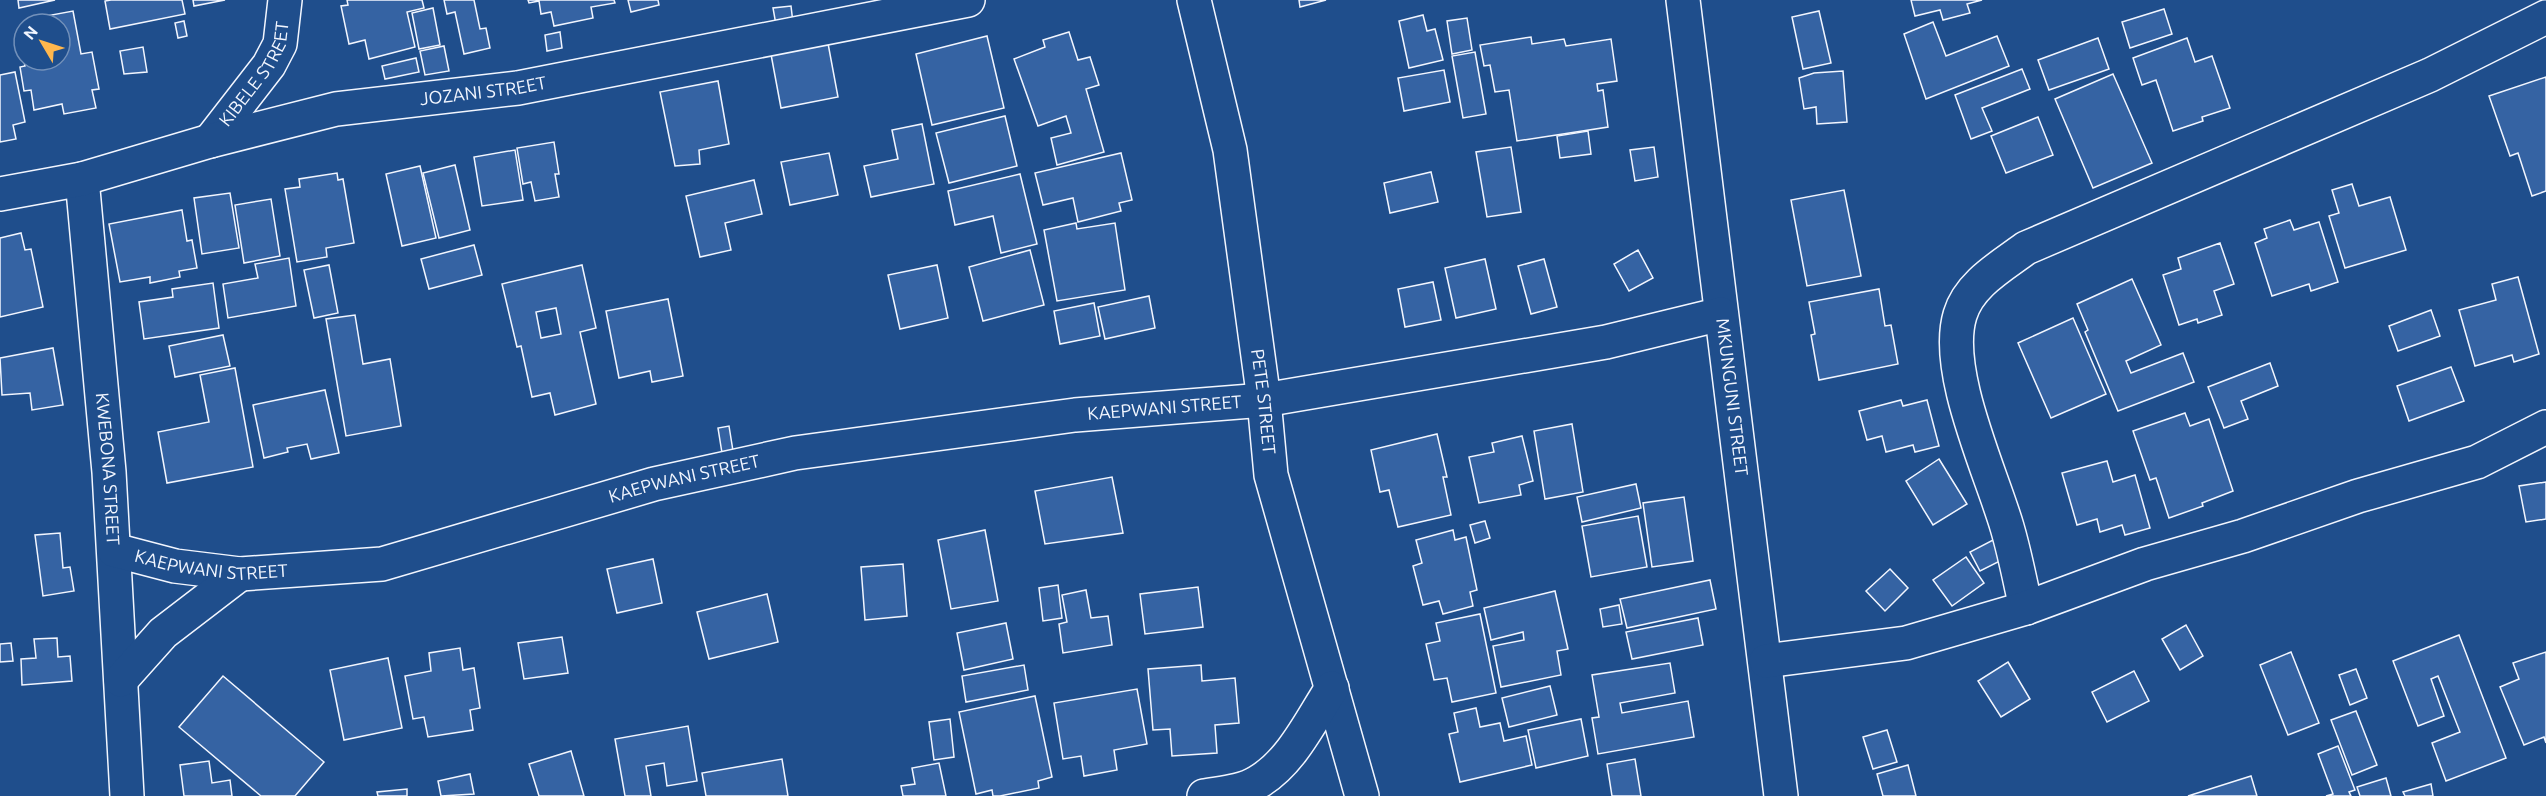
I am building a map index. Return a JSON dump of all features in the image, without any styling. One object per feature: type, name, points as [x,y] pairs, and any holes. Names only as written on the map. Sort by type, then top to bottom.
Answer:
[{"type":"street","name":"KIBELE STREET","points":[[210,141],[269,65],[280,44],[285,0]]},
{"type":"street","name":"JOZANI STREET","points":[[0,194],[82,178],[210,141],[336,109],[518,88],[968,0]]},
{"type":"street","name":"PETE STREET","points":[[1194,0],[1230,150],[1264,400],[1271,475],[1362,796]]},
{"type":"street","name":"MKUNGUNI STREET","points":[[1683,0],[1720,314],[1782,796]]},
{"type":"street","points":[[2026,608],[2007,527],[1977,443],[1954,345],[1960,313],[1979,284],[2026,248],[2430,75],[2546,17]]},
{"type":"street","name":"KWEBONA STREET","points":[[82,178],[114,550],[127,796]]},
{"type":"street","name":"KAEPWANI STREET","points":[[114,550],[175,566],[240,574],[382,564],[654,484],[795,453],[1075,415],[1264,400],[1606,342],[1720,314]]},
{"type":"street","points":[[1766,661],[1906,643],[2026,608],[2145,564],[2243,536],[2358,496],[2477,462],[2546,427]]},
{"type":"street","points":[[121,680],[163,633],[240,574]]},
{"type":"street","points":[[1228,794],[1257,783],[1287,757],[1332,688]]},
{"type":"building","points":[[18,0],[55,0],[19,8]]},
{"type":"building","points":[[182,0],[185,14],[110,29],[105,1]]},
{"type":"building","points":[[193,0],[225,0],[194,6]]},
{"type":"building","points":[[347,0],[422,0],[424,8],[407,12],[415,47],[369,59],[365,40],[349,44],[341,6],[348,5]]},
{"type":"building","points":[[444,0],[474,0],[480,29],[486,28],[490,48],[464,54],[455,12],[447,14]]},
{"type":"building","points":[[528,0],[614,0],[615,3],[591,7],[593,18],[554,26],[551,12],[541,14],[539,1],[529,3]]},
{"type":"building","points":[[628,0],[658,0],[659,5],[631,12]]},
{"type":"building","points":[[1299,0],[1326,0],[1300,7]]},
{"type":"building","points":[[1911,0],[1982,0],[1967,4],[1970,13],[1943,20],[1940,10],[1915,16]]},
{"type":"building","points":[[791,6],[793,23],[776,25],[773,8]]},
{"type":"building","points":[[433,8],[440,45],[419,49],[412,13]]},
{"type":"building","points":[[2164,9],[2172,34],[2130,48],[2122,22]]},
{"type":"building","points":[[73,11],[81,54],[92,52],[99,89],[92,90],[96,108],[64,114],[62,104],[34,110],[31,90],[24,91],[21,72],[72,72],[72,12],[68,12]]},
{"type":"building","points":[[1819,11],[1831,63],[1803,69],[1792,17]]},
{"type":"building","points":[[1423,15],[1427,31],[1435,29],[1443,60],[1409,68],[1399,21]]},
{"type":"building","points":[[1467,18],[1472,50],[1452,54],[1447,21]]},
{"type":"building","points":[[184,21],[187,36],[178,38],[175,23]]},
{"type":"building","points":[[1933,22],[1946,56],[1997,36],[2009,66],[1926,99],[1904,34]]},
{"type":"building","points":[[560,32],[562,48],[547,51],[545,35]]},
{"type":"building","points":[[1069,32],[1078,60],[1090,57],[1099,85],[1086,89],[1104,152],[1057,165],[1051,138],[1071,133],[1066,116],[1038,126],[1014,59],[1045,47],[1043,40]]},
{"type":"building","points":[[987,36],[1004,108],[932,125],[916,54]]},
{"type":"building","points":[[1531,37],[1532,44],[1564,39],[1566,46],[1611,39],[1617,81],[1597,84],[1598,91],[1603,90],[1608,127],[1517,141],[1509,90],[1495,92],[1490,65],[1484,66],[1480,45]]},
{"type":"building","points":[[827,38],[838,97],[781,108],[770,49]]},
{"type":"building","points":[[2098,38],[2109,69],[2049,90],[2038,60]]},
{"type":"building","points":[[2187,38],[2195,62],[2212,56],[2230,108],[2202,117],[2203,121],[2173,131],[2156,80],[2142,85],[2133,58]]},
{"type":"building","points":[[444,46],[449,71],[425,75],[420,51]]},
{"type":"building","points":[[143,47],[147,72],[124,74],[120,51]]},
{"type":"building","points":[[1475,52],[1486,114],[1463,118],[1452,56]]},
{"type":"building","points":[[416,58],[419,72],[385,79],[382,66]]},
{"type":"building","points":[[2022,69],[2030,89],[1982,108],[1992,131],[1971,139],[1955,95]]},
{"type":"building","points":[[1444,70],[1450,102],[1404,111],[1398,78]]},
{"type":"building","points":[[1843,71],[1847,122],[1817,124],[1816,107],[1804,109],[1799,78],[1814,73]]},
{"type":"building","points":[[15,72],[25,122],[13,125],[16,139],[0,142],[0,75]]},
{"type":"building","points":[[2113,74],[2152,163],[2093,188],[2055,99]]},
{"type":"building","points":[[2546,77],[2546,191],[2532,196],[2518,153],[2510,156],[2489,96]]},
{"type":"building","points":[[718,81],[729,144],[699,150],[700,164],[675,166],[660,92]]},
{"type":"building","points":[[1005,116],[1017,166],[949,183],[936,133]]},
{"type":"building","points":[[2038,117],[2053,155],[2006,173],[1991,136]]},
{"type":"building","points":[[922,124],[934,184],[871,197],[864,166],[898,159],[892,130]]},
{"type":"building","points":[[1588,131],[1591,154],[1560,158],[1557,136]]},
{"type":"building","points":[[554,142],[559,174],[555,174],[559,197],[535,201],[531,182],[523,184],[517,148]]},
{"type":"building","points":[[1511,147],[1521,212],[1487,217],[1476,152]]},
{"type":"building","points":[[1654,147],[1658,177],[1635,181],[1630,150]]},
{"type":"building","points":[[515,150],[523,200],[482,206],[474,157]]},
{"type":"building","points":[[829,153],[838,195],[790,205],[781,162]]},
{"type":"building","points":[[1121,153],[1132,200],[1119,203],[1121,211],[1078,222],[1073,198],[1043,205],[1035,173]]},
{"type":"building","points":[[455,165],[470,230],[439,238],[423,173]]},
{"type":"building","points":[[420,166],[436,238],[402,246],[386,174]]},
{"type":"building","points":[[1431,172],[1438,202],[1390,213],[1384,183]]},
{"type":"building","points":[[337,173],[338,180],[343,179],[354,243],[326,248],[327,257],[297,262],[285,189],[300,187],[299,179]]},
{"type":"building","points":[[1020,174],[1037,244],[1001,253],[993,216],[955,225],[948,191]]},
{"type":"building","points":[[754,180],[762,214],[725,223],[731,250],[700,257],[686,196]]},
{"type":"building","points":[[2352,184],[2359,206],[2390,197],[2406,250],[2345,268],[2329,216],[2339,213],[2332,190]]},
{"type":"building","points":[[1844,190],[1861,276],[1807,286],[1791,200]]},
{"type":"building","points":[[230,193],[239,248],[202,254],[194,198]]},
{"type":"building","points":[[271,199],[280,256],[244,263],[235,205]]},
{"type":"building","points":[[182,210],[187,241],[192,240],[197,268],[179,271],[180,277],[150,283],[150,277],[120,282],[109,224]]},
{"type":"building","points":[[2290,220],[2294,230],[2319,222],[2338,282],[2311,291],[2309,284],[2272,296],[2255,243],[2267,238],[2264,229]]},
{"type":"building","points":[[1076,223],[1077,229],[1115,223],[1125,290],[1057,301],[1044,230]]},
{"type":"building","points":[[21,233],[25,250],[31,249],[43,307],[0,317],[0,238]]},
{"type":"building","points":[[2220,243],[2234,284],[2214,291],[2222,315],[2198,323],[2197,319],[2179,325],[2163,275],[2181,269],[2178,258]]},
{"type":"building","points":[[474,245],[482,275],[429,289],[421,259]]},
{"type":"building","points":[[1030,250],[1044,305],[983,321],[969,267]]},
{"type":"building","points":[[1638,250],[1653,278],[1629,291],[1614,264]]},
{"type":"building","points":[[289,258],[296,306],[228,318],[223,284],[258,278],[255,264]]},
{"type":"building","points":[[1485,259],[1496,309],[1456,318],[1445,268]]},
{"type":"building","points":[[1544,259],[1557,307],[1531,314],[1518,266]]},
{"type":"building","points":[[329,265],[338,313],[314,318],[304,270]]},
{"type":"building","points":[[582,265],[596,328],[580,332],[596,404],[555,415],[550,393],[532,397],[521,346],[517,347],[502,284]],"holes":[[[556,308],[561,334],[541,338],[536,312]]]},
{"type":"building","points":[[937,265],[948,318],[900,329],[888,275]]},
{"type":"building","points":[[2518,277],[2539,354],[2514,362],[2512,355],[2475,366],[2459,310],[2496,300],[2492,284]]},
{"type":"building","points":[[2132,279],[2161,345],[2126,361],[2131,373],[2183,353],[2194,382],[2118,411],[2085,332],[2088,330],[2077,304]]},
{"type":"building","points":[[1433,282],[1441,320],[1405,327],[1398,289]]},
{"type":"building","points":[[213,283],[219,328],[144,339],[139,302],[173,297],[172,289]]},
{"type":"building","points":[[1879,289],[1885,326],[1891,325],[1898,364],[1819,380],[1811,335],[1815,334],[1809,302]]},
{"type":"building","points":[[1149,296],[1155,328],[1105,339],[1098,307]]},
{"type":"building","points":[[668,299],[683,376],[652,382],[650,371],[619,378],[606,311]]},
{"type":"building","points":[[1094,303],[1100,336],[1060,344],[1054,311]]},
{"type":"building","points":[[2431,310],[2440,336],[2398,351],[2389,326]]},
{"type":"building","points":[[355,315],[363,364],[390,359],[401,426],[346,436],[326,319]]},
{"type":"building","points":[[2073,318],[2106,394],[2051,418],[2018,343]]},
{"type":"building","points":[[223,335],[230,366],[175,377],[169,346]]},
{"type":"building","points":[[53,348],[63,405],[32,410],[30,393],[2,395],[0,358]]},
{"type":"building","points":[[2270,363],[2278,386],[2241,401],[2248,419],[2224,428],[2208,387]]},
{"type":"building","points":[[2451,367],[2464,401],[2409,421],[2397,386]]},
{"type":"building","points":[[235,368],[253,467],[167,483],[158,432],[209,422],[200,375]]},
{"type":"building","points":[[325,390],[339,453],[311,459],[307,444],[287,448],[288,452],[264,458],[253,405]]},
{"type":"building","points":[[1901,400],[1903,406],[1927,400],[1939,446],[1915,452],[1913,445],[1886,452],[1882,436],[1867,440],[1859,411]]},
{"type":"building","points":[[2185,413],[2190,426],[2209,419],[2233,491],[2202,503],[2203,506],[2169,518],[2156,478],[2150,480],[2133,431]]},
{"type":"building","points":[[1572,424],[1583,492],[1545,499],[1534,431]]},
{"type":"building","points":[[729,426],[733,451],[722,453],[718,428]]},
{"type":"building","points":[[1437,434],[1447,477],[1443,477],[1451,515],[1398,527],[1389,490],[1380,492],[1371,450]]},
{"type":"building","points":[[1522,436],[1533,481],[1519,485],[1521,495],[1479,503],[1469,457],[1494,452],[1492,443]]},
{"type":"building","points":[[1939,459],[1967,504],[1933,525],[1906,481]]},
{"type":"building","points":[[2107,461],[2113,482],[2135,475],[2150,528],[2125,535],[2122,525],[2100,532],[2097,519],[2077,525],[2062,473]]},
{"type":"building","points":[[1112,477],[1123,533],[1045,544],[1035,491]]},
{"type":"building","points":[[2546,482],[2546,519],[2526,522],[2519,486]]},
{"type":"building","points":[[1636,484],[1641,508],[1582,522],[1577,497]]},
{"type":"building","points":[[1684,497],[1693,561],[1652,567],[1643,503]]},
{"type":"building","points":[[1638,516],[1647,567],[1591,577],[1582,526]]},
{"type":"building","points":[[1485,521],[1490,538],[1475,543],[1470,525]]},
{"type":"building","points":[[985,530],[998,601],[951,609],[938,540]]},
{"type":"building","points":[[1453,530],[1455,540],[1466,537],[1477,590],[1470,592],[1473,606],[1443,614],[1439,601],[1423,605],[1413,566],[1422,563],[1416,540]]},
{"type":"building","points":[[60,533],[63,568],[70,567],[74,591],[43,596],[35,535]]},
{"type":"building","points":[[1993,540],[2002,560],[1980,571],[1970,552]]},
{"type":"building","points":[[1966,557],[1984,583],[1952,606],[1933,580]]},
{"type":"building","points":[[653,559],[662,603],[617,613],[607,569]]},
{"type":"building","points":[[903,564],[907,616],[865,620],[861,567]]},
{"type":"building","points":[[1890,569],[1908,588],[1885,611],[1866,591]]},
{"type":"building","points":[[1710,580],[1716,609],[1627,628],[1620,599]]},
{"type":"building","points":[[1058,585],[1062,618],[1043,621],[1039,588]]},
{"type":"building","points":[[1198,587],[1203,627],[1145,634],[1140,594]]},
{"type":"building","points":[[1086,590],[1091,618],[1108,616],[1112,645],[1063,653],[1059,624],[1067,622],[1062,595]]},
{"type":"building","points":[[1555,591],[1568,649],[1557,651],[1561,675],[1501,687],[1493,646],[1524,640],[1523,632],[1491,640],[1484,608]]},
{"type":"building","points":[[767,594],[778,642],[709,659],[697,612]]},
{"type":"building","points":[[1619,605],[1622,624],[1603,627],[1600,609]]},
{"type":"building","points":[[1480,614],[1496,693],[1452,702],[1447,678],[1434,680],[1426,644],[1440,641],[1436,623]]},
{"type":"building","points":[[1698,618],[1703,645],[1632,659],[1626,632]]},
{"type":"building","points":[[1006,623],[1013,659],[964,670],[957,633]]},
{"type":"building","points":[[2186,625],[2203,656],[2180,670],[2162,639]]},
{"type":"building","points":[[2459,635],[2506,758],[2446,781],[2432,743],[2460,732],[2438,676],[2431,679],[2444,716],[2418,726],[2393,661]]},
{"type":"building","points":[[562,637],[568,673],[524,679],[518,643]]},
{"type":"building","points":[[57,638],[58,657],[70,656],[72,681],[22,685],[21,659],[36,658],[34,639]]},
{"type":"building","points":[[11,643],[13,661],[0,662],[0,644]]},
{"type":"building","points":[[460,648],[463,670],[474,668],[480,708],[470,710],[473,730],[428,737],[424,717],[413,719],[405,676],[431,671],[429,653]]},
{"type":"building","points":[[2291,652],[2319,723],[2288,735],[2260,665]]},
{"type":"building","points":[[2546,652],[2546,743],[2544,737],[2524,745],[2500,687],[2519,679],[2513,663]]},
{"type":"building","points":[[388,658],[402,728],[344,740],[330,670]]},
{"type":"building","points":[[2008,662],[2030,699],[2001,717],[1978,681]]},
{"type":"building","points":[[1670,663],[1675,693],[1620,703],[1622,713],[1688,701],[1694,737],[1598,754],[1592,718],[1599,717],[1592,675]]},
{"type":"building","points":[[1024,665],[1028,690],[966,702],[962,676]]},
{"type":"building","points":[[1201,665],[1202,681],[1235,678],[1239,723],[1215,725],[1217,753],[1172,756],[1170,729],[1153,730],[1148,669]]},
{"type":"building","points":[[2356,669],[2367,698],[2350,705],[2339,675]]},
{"type":"building","points":[[2134,671],[2149,701],[2107,722],[2092,692]]},
{"type":"building","points":[[223,676],[324,762],[295,796],[261,796],[179,727]]},
{"type":"building","points":[[1550,686],[1557,715],[1509,727],[1502,698]]},
{"type":"building","points":[[1137,689],[1147,744],[1114,750],[1117,770],[1084,776],[1081,756],[1063,759],[1054,703]]},
{"type":"building","points":[[1035,696],[1052,777],[1038,781],[1039,788],[1000,796],[993,796],[992,790],[976,794],[959,712]]},
{"type":"building","points":[[1476,708],[1480,727],[1500,723],[1504,741],[1526,736],[1532,765],[1460,782],[1449,734],[1458,732],[1454,713]]},
{"type":"building","points":[[2356,711],[2377,765],[2352,775],[2331,720]]},
{"type":"building","points":[[950,719],[954,757],[934,760],[929,722]]},
{"type":"building","points":[[1581,719],[1588,756],[1536,768],[1528,730]]},
{"type":"building","points":[[688,726],[697,781],[667,786],[664,763],[646,766],[651,796],[625,796],[615,739]]},
{"type":"building","points":[[1887,730],[1897,762],[1873,769],[1863,737]]},
{"type":"building","points":[[2338,746],[2355,790],[2349,792],[2351,796],[2326,796],[2333,794],[2318,754]]},
{"type":"building","points":[[571,751],[584,796],[539,796],[529,764]]},
{"type":"building","points":[[782,759],[788,796],[706,796],[702,773]]},
{"type":"building","points":[[1635,759],[1641,796],[1612,796],[1607,764]]},
{"type":"building","points":[[209,761],[212,783],[230,780],[232,796],[184,796],[180,765]]},
{"type":"building","points":[[939,763],[946,796],[903,796],[901,786],[915,784],[912,768]]},
{"type":"building","points":[[1908,765],[1916,796],[1883,796],[1877,774]]},
{"type":"building","points":[[470,774],[474,794],[441,796],[438,781]]},
{"type":"building","points":[[2251,776],[2257,796],[2188,796]]},
{"type":"building","points":[[2386,778],[2391,796],[2360,796],[2357,787]]},
{"type":"building","points":[[2431,784],[2433,796],[2405,796],[2403,792]]},
{"type":"building","points":[[407,789],[407,796],[378,796],[377,792]]}]
